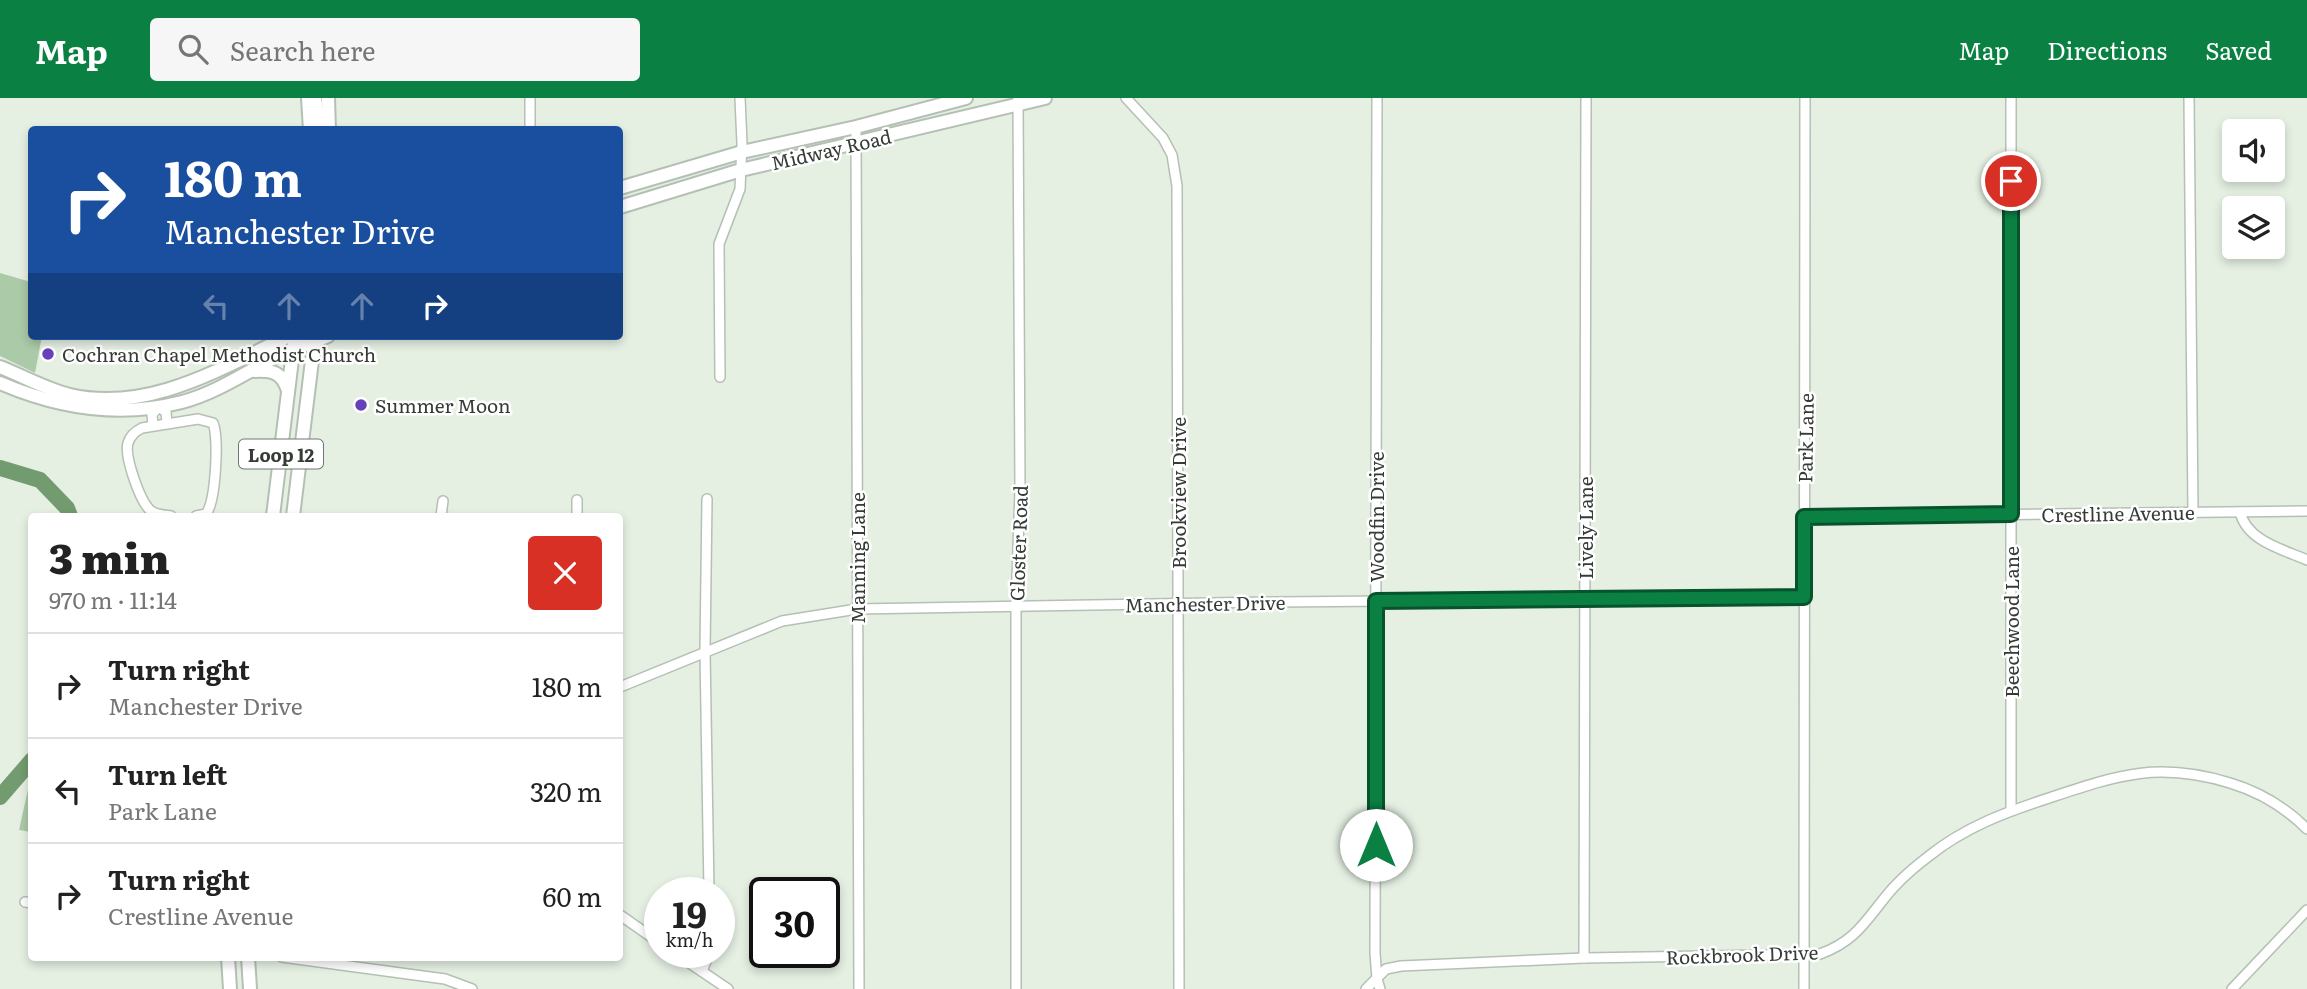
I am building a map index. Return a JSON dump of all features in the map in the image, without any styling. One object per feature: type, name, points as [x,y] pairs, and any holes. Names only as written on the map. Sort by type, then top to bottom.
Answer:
[{"type":"main road","points":[[308,98],[310,126]]},
{"type":"main road","points":[[315,98],[319,126]]},
{"type":"main road","points":[[328,98],[329,126]]},
{"type":"main road","name":"Midway Road","points":[[623,187],[742,152],[856,127],[966,98]]},
{"type":"main road","name":"Midway Road","points":[[623,206],[741,170],[857,144],[1019,101],[1045,98]]},
{"type":"main road","points":[[0,367],[72,395],[120,398],[156,393],[188,384],[281,340]]},
{"type":"main road","name":"Loop 12","points":[[273,513],[294,340]]},
{"type":"main road","points":[[0,383],[65,406],[89,409],[158,407],[184,402],[251,372],[312,340]]},
{"type":"main road","name":"Loop 12","points":[[293,513],[314,340]]},
{"type":"main road","points":[[251,372],[276,372],[284,378],[288,393]]},
{"type":"main road","points":[[156,393],[158,407]]},
{"type":"main road","points":[[228,961],[230,989]]},
{"type":"main road","points":[[248,961],[250,989]]},
{"type":"street","points":[[530,98],[530,126]]},
{"type":"street","points":[[720,377],[719,244],[738,198],[742,152],[740,98]]},
{"type":"street","name":"Brookview Drive","points":[[1126,98],[1163,138],[1172,155],[1175,169],[1179,989]]},
{"type":"street","name":"Woodfin Drive","points":[[1377,98],[1377,979],[1380,989]]},
{"type":"street","name":"Lively Lane","points":[[1584,958],[1586,98]]},
{"type":"street","name":"Park Lane","points":[[1804,989],[1805,98]]},
{"type":"street","name":"Beechwood Lane","points":[[2011,98],[2011,810]]},
{"type":"street","points":[[2189,98],[2193,512]]},
{"type":"street","name":"Gloster Road","points":[[1016,989],[1016,606],[1020,490],[1019,101]]},
{"type":"street","name":"Manning Lane","points":[[856,127],[859,989]]},
{"type":"street","points":[[153,425],[152,415],[158,407],[166,412],[167,423]]},
{"type":"street","points":[[155,513],[144,502],[127,454],[131,437],[142,428],[153,425],[207,420],[213,423],[215,429],[213,499],[206,513]]},
{"type":"street","points":[[577,499],[577,513]]},
{"type":"street","points":[[707,499],[705,651],[709,877]]},
{"type":"street","points":[[441,513],[443,501]]},
{"type":"street","name":"Crestline Avenue","points":[[1804,517],[2307,511]]},
{"type":"street","points":[[2240,512],[2242,523],[2249,531],[2307,560]]},
{"type":"street","name":"Manchester Drive","points":[[623,686],[782,621],[857,610],[1804,597]]},
{"type":"street","name":"Rockbrook Drive","points":[[1366,989],[1386,969],[1393,967],[1584,958],[1820,954],[1843,944],[1862,928],[1894,887],[1930,855],[1982,822],[2107,779],[2139,773],[2175,771],[2203,775],[2245,788],[2277,803],[2307,829]]},
{"type":"street","points":[[2231,989],[2307,910]]},
{"type":"street","points":[[623,917],[644,932]]},
{"type":"street","points":[[312,961],[445,979],[471,989]]},
{"type":"street","points":[[697,968],[728,989]]},
{"type":"green space","points":[[0,273],[28,281],[28,340],[41,340],[35,373],[0,356]]},
{"type":"green space","points":[[28,790],[28,831],[19,830]]},
{"type":"waterway","points":[[0,468],[40,480],[69,513]]},
{"type":"waterway","points":[[0,797],[28,765]]},
{"type":"place","name":"Cochran Chapel Methodist Church","points":[[48,354]]},
{"type":"place","name":"Summer Moon","points":[[361,405]]},
{"type":"route","points":[[1376,845],[1376,601],[1804,597],[1804,517],[2011,514],[2011,181]]}]
